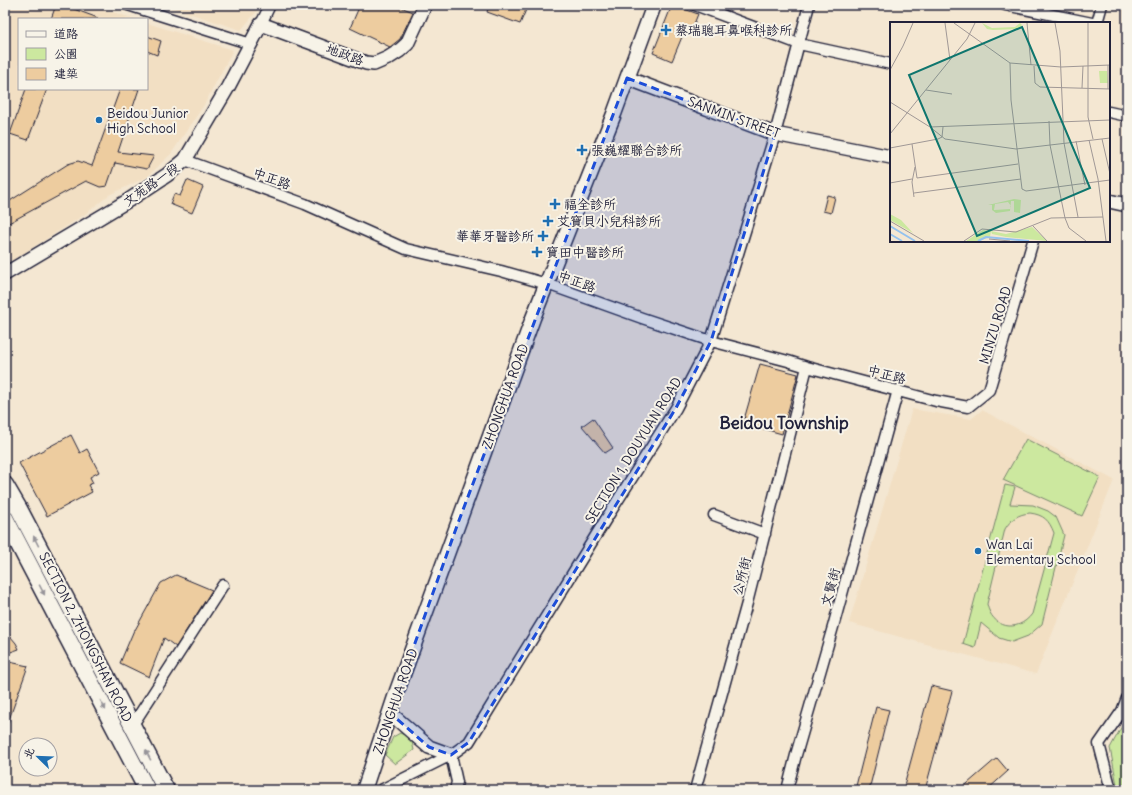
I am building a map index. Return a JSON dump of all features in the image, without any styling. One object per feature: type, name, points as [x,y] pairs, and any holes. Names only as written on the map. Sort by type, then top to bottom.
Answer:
[{"type":"main road","name":"ZHONGHUA ROAD","points":[[364,790],[460,515],[547,284],[614,114],[654,5]]},
{"type":"main road","name":"SECTION 2, ZHONGSHAN ROAD","points":[[5,484],[12,507],[166,790]]},
{"type":"main road","name":"SECTION 2, ZHONGSHAN ROAD","points":[[5,518],[147,790]]},
{"type":"street","points":[[128,5],[251,44]]},
{"type":"street","name":"文苑路一段","points":[[5,274],[129,200],[167,175],[185,160],[228,87],[270,5]]},
{"type":"street","name":"地政路","points":[[261,24],[366,63],[374,64],[388,58],[407,44],[425,5]]},
{"type":"street","points":[[695,5],[799,44],[890,64]]},
{"type":"street","name":"SECTION 1, DOUYUAN ROAD","points":[[381,790],[451,755],[469,742],[606,518],[676,408],[711,341],[775,134],[809,5]]},
{"type":"street","points":[[1005,5],[1087,22]]},
{"type":"street","points":[[1098,22],[1102,5]]},
{"type":"street","name":"SANMIN STREET","points":[[627,78],[775,134],[890,157]]},
{"type":"street","points":[[1110,112],[1127,116]]},
{"type":"street","name":"中正路","points":[[185,160],[305,204],[406,249],[501,271],[547,284],[711,341],[788,360],[807,367],[936,401],[968,407]]},
{"type":"street","points":[[1110,201],[1127,205]]},
{"type":"street","name":"MINZU ROAD","points":[[968,407],[989,390],[1033,242]]},
{"type":"street","name":"公所街","points":[[695,790],[745,610],[807,367]]},
{"type":"street","name":"文賢街","points":[[788,790],[796,755],[898,390]]},
{"type":"street","points":[[714,514],[765,534]]},
{"type":"street","points":[[132,726],[223,585]]},
{"type":"street","points":[[1111,790],[1100,744],[1122,711],[1127,698]]},
{"type":"street","points":[[390,713],[429,747],[451,755],[457,782],[455,790]]},
{"type":"highlighted area","points":[[627,78],[775,134],[711,341],[676,408],[469,742],[451,755],[429,747],[390,713],[458,523]]},
{"type":"shaded area","name":"Beidou Junior High School","points":[[5,5],[90,5],[132,18],[18,18],[18,90],[148,90],[148,23],[233,50],[204,105],[171,154],[147,177],[109,195],[84,215],[5,265]]},
{"type":"shaded area","points":[[164,5],[262,5],[241,30]]},
{"type":"shaded area","name":"Wan Lai Elementary School","points":[[912,409],[971,419],[982,410],[1114,480],[1036,674],[849,623]]},
{"type":"green space","points":[[1026,439],[1100,477],[1082,516],[1003,480]]},
{"type":"green space","points":[[1005,485],[1015,487],[1010,504],[1033,505],[1048,511],[1056,517],[1064,535],[1042,624],[1028,636],[1012,642],[999,638],[981,623],[975,648],[963,644]],"holes":[[[1030,513],[1048,521],[1054,533],[1032,614],[1019,624],[1006,626],[999,623],[994,618],[987,604],[1005,529],[1010,522],[1018,516]]]},
{"type":"green space","points":[[1127,717],[1127,790],[1118,790],[1110,748]]},
{"type":"green space","points":[[400,733],[411,738],[414,750],[395,764],[385,755],[393,737]]},
{"type":"building","points":[[56,5],[63,5],[98,18],[51,18]]},
{"type":"building","points":[[360,5],[396,5],[413,12],[400,39],[390,47],[350,28]]},
{"type":"building","points":[[489,5],[528,5],[520,24],[487,12]]},
{"type":"building","points":[[676,6],[698,14],[690,34],[684,32],[672,61],[653,53],[670,10]]},
{"type":"building","points":[[148,36],[161,41],[157,55],[148,51]]},
{"type":"building","points":[[26,90],[47,90],[28,140],[10,134]]},
{"type":"building","points":[[120,90],[139,90],[118,152],[154,156],[147,169],[115,163],[107,186],[100,187],[86,181],[5,225],[5,204],[68,164],[78,161],[92,166]]},
{"type":"building","points":[[187,180],[203,187],[192,213],[170,204],[174,194],[180,196]]},
{"type":"building","points":[[827,195],[835,197],[831,213],[823,211]]},
{"type":"building","points":[[760,364],[798,374],[782,434],[743,423]]},
{"type":"building","points":[[593,418],[613,448],[605,453],[582,426]]},
{"type":"building","points":[[71,435],[80,453],[87,449],[99,472],[90,477],[93,483],[88,485],[92,492],[47,516],[19,463]]},
{"type":"building","points":[[176,575],[212,590],[176,647],[164,638],[149,677],[120,663],[134,630],[161,583]]},
{"type":"building","points":[[5,630],[19,649],[5,654]]},
{"type":"building","points":[[5,661],[28,666],[6,728],[5,728]]},
{"type":"building","points":[[931,686],[952,691],[925,790],[903,790]]},
{"type":"building","points":[[876,707],[889,710],[869,790],[855,790]]},
{"type":"building","points":[[997,758],[1008,771],[987,790],[960,790]]},
{"type":"place","name":"蔡瑞聰耳鼻喉科診所","points":[[666,30]]},
{"type":"place","name":"Beidou Junior High School","points":[[99,120]]},
{"type":"place","name":"張巍耀聯合診所","points":[[582,150]]},
{"type":"place","name":"福全診所","points":[[555,204]]},
{"type":"place","name":"艾寶貝小兒科診所","points":[[548,221]]},
{"type":"place","name":"華華牙醫診所","points":[[543,236]]},
{"type":"place","name":"寶田中醫診所","points":[[537,252]]},
{"type":"place","name":"Wan Lai Elementary School","points":[[978,551]]},
{"type":"district","name":"Beidou Township","points":[[784,423]]}]
